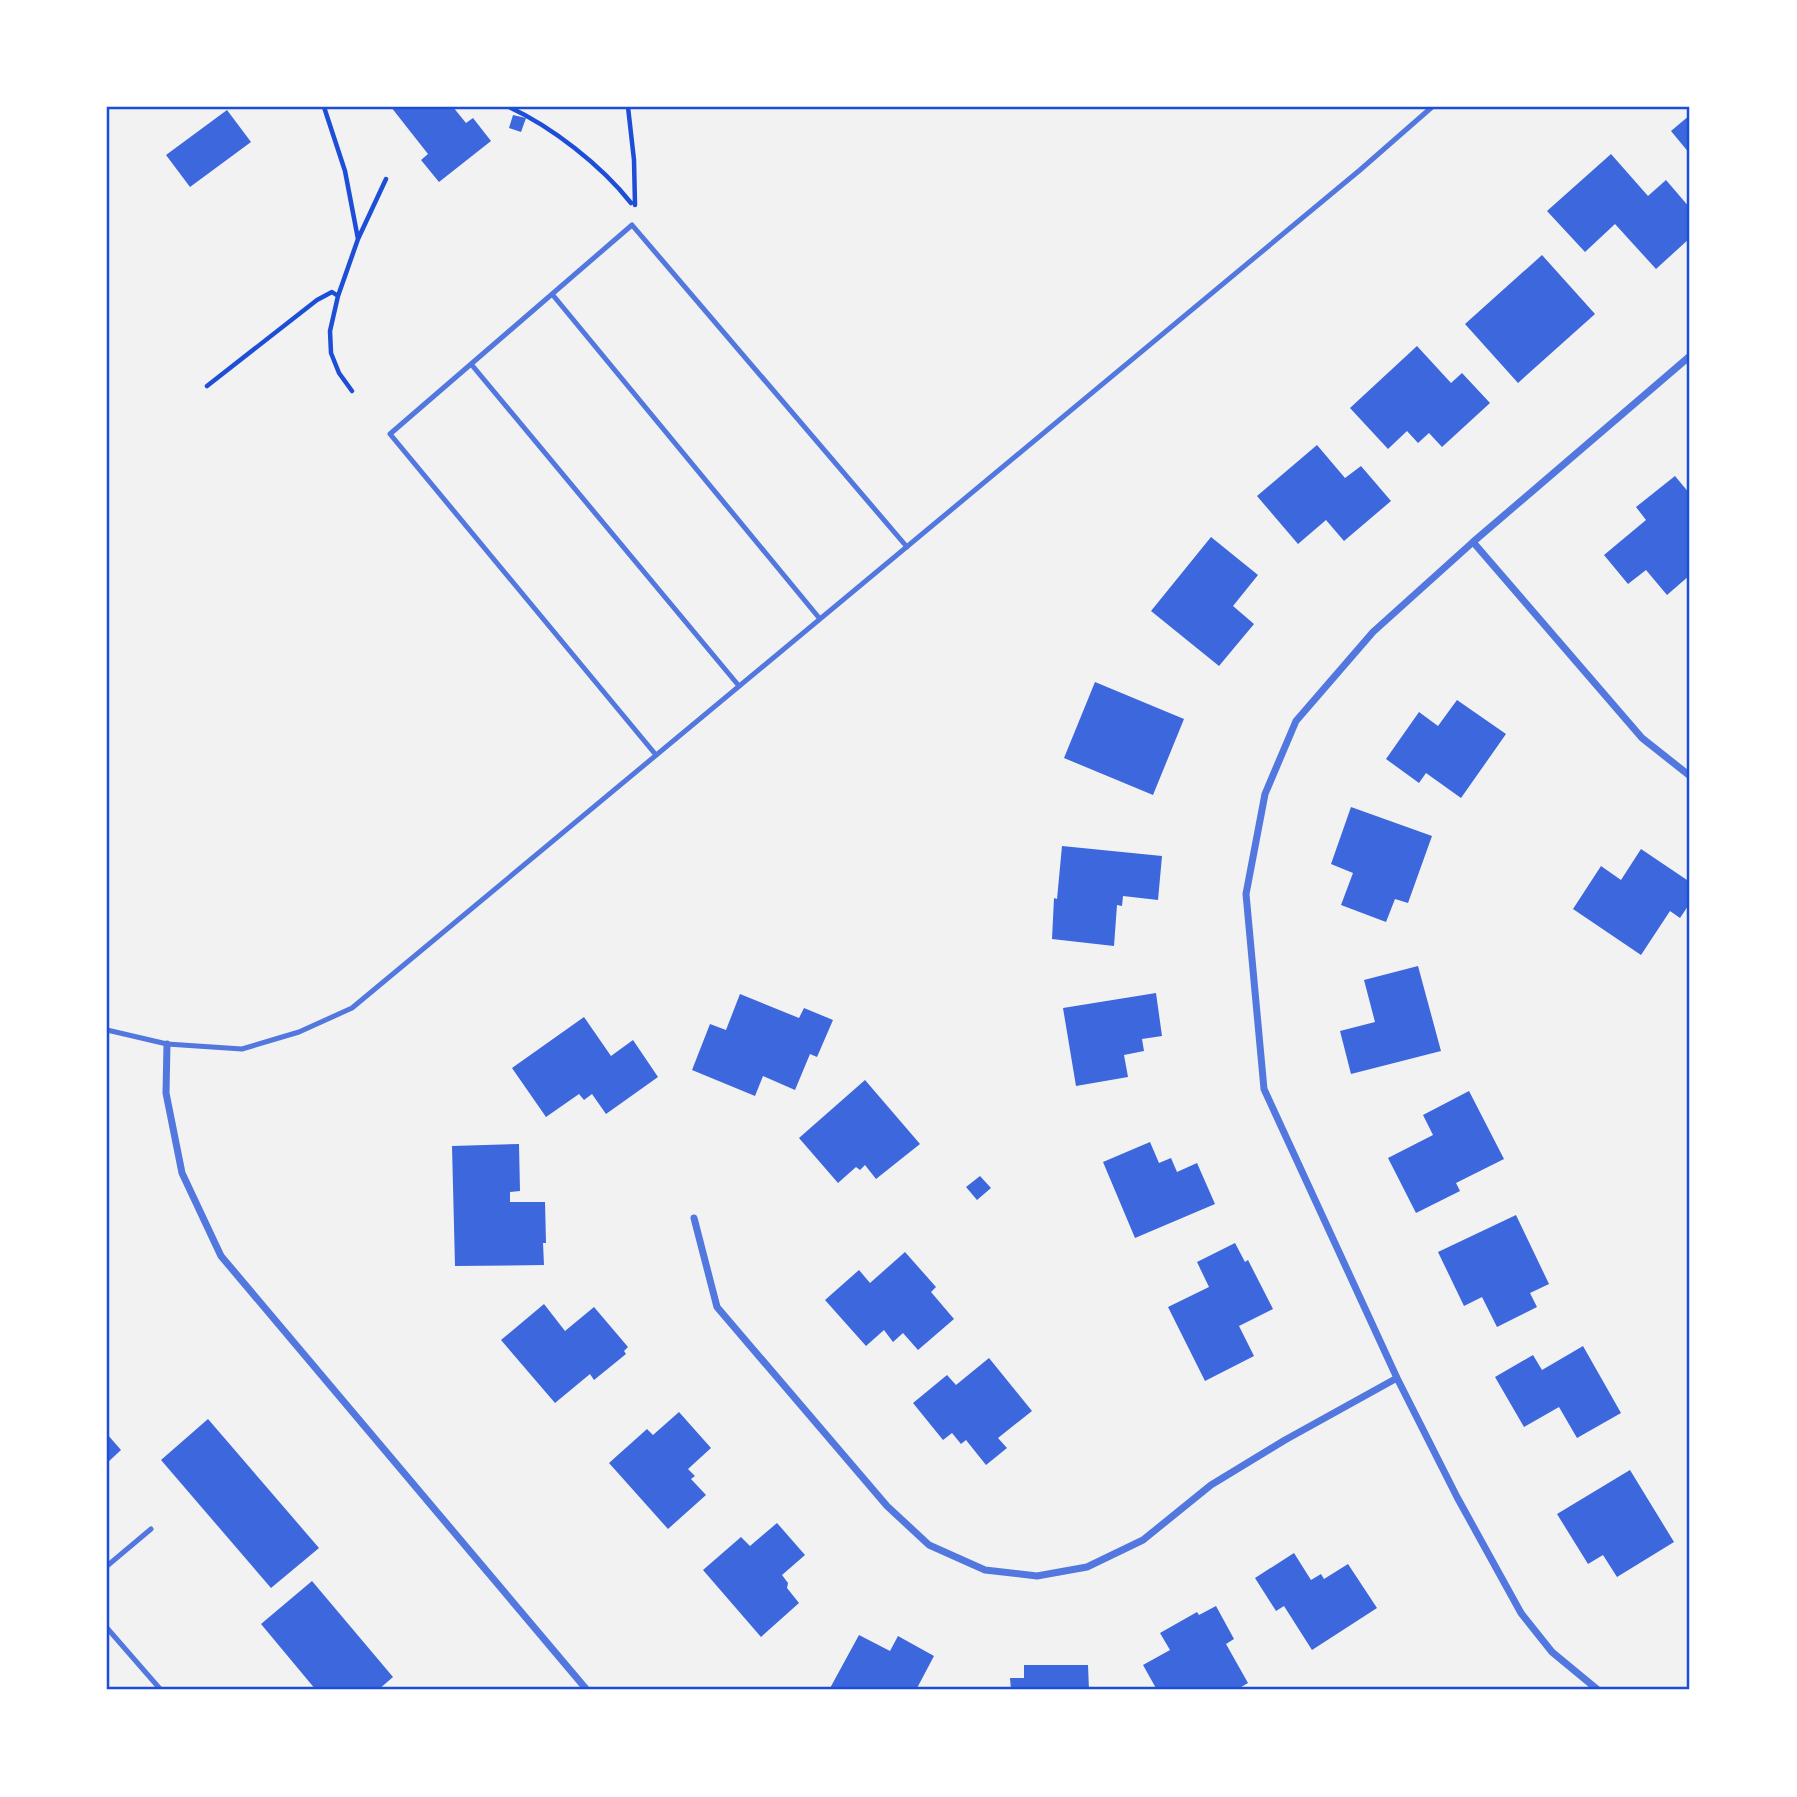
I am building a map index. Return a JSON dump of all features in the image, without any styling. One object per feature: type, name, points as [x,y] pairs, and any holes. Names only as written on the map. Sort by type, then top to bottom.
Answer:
[{"type":"street","points":[[1598,1690],[1552,1651],[1521,1613],[1457,1497],[1397,1378],[1264,1089],[1246,894],[1265,794],[1296,721],[1373,632],[1473,542],[1690,356]]},
{"type":"street","points":[[1473,542],[1642,738],[1690,776]]},
{"type":"street","points":[[167,1044],[166,1093],[182,1173],[221,1256],[587,1690]]},
{"type":"street","points":[[694,1219],[717,1307],[887,1506],[929,1545],[985,1570],[1037,1576],[1087,1567],[1143,1540],[1211,1485],[1285,1440],[1397,1378]]},
{"type":"lane","points":[[107,1030],[167,1044],[242,1049],[299,1032],[352,1008],[1433,107]]},
{"type":"lane","points":[[656,755],[390,434],[632,225],[907,547]]},
{"type":"lane","points":[[552,294],[820,619]]},
{"type":"lane","points":[[471,364],[739,687]]},
{"type":"lane","points":[[107,1566],[151,1529]]},
{"type":"lane","points":[[107,1628],[161,1690]]},
{"type":"path","points":[[324,107],[345,171],[358,239]]},
{"type":"path","points":[[509,107],[525,114],[559,137],[616,184],[635,209],[628,107]]},
{"type":"path","points":[[352,391],[339,373],[331,353],[330,331],[338,296],[358,239],[386,179]]},
{"type":"path","points":[[207,387],[317,300],[332,292],[338,296]]},
{"type":"building","points":[[391,107],[453,107],[466,123],[473,118],[491,141],[439,182],[421,160],[428,154]]},
{"type":"building","points":[[227,110],[251,142],[190,187],[166,155]]},
{"type":"building","points":[[513,115],[526,118],[521,132],[509,128]]},
{"type":"building","points":[[1690,115],[1690,154],[1671,131]]},
{"type":"building","points":[[1611,154],[1648,196],[1666,180],[1690,208],[1690,238],[1656,269],[1615,224],[1585,252],[1547,211]]},
{"type":"building","points":[[1542,255],[1595,314],[1518,383],[1465,324]]},
{"type":"building","points":[[1417,346],[1451,383],[1462,373],[1490,403],[1442,447],[1429,433],[1418,443],[1407,431],[1388,449],[1350,408]]},
{"type":"building","points":[[1317,445],[1345,478],[1361,466],[1391,501],[1344,541],[1326,520],[1298,544],[1257,496]]},
{"type":"building","points":[[1675,476],[1690,494],[1690,575],[1667,595],[1646,570],[1628,584],[1604,555],[1646,520],[1636,507]]},
{"type":"building","points":[[1211,537],[1258,575],[1233,606],[1254,624],[1219,666],[1151,611]]},
{"type":"building","points":[[1095,682],[1184,719],[1153,795],[1064,758]]},
{"type":"building","points":[[1457,700],[1506,734],[1461,798],[1426,773],[1419,783],[1386,759],[1419,712],[1438,726]]},
{"type":"building","points":[[1351,807],[1432,836],[1408,903],[1395,899],[1386,922],[1341,905],[1353,873],[1331,864]]},
{"type":"building","points":[[1062,846],[1162,856],[1158,900],[1123,896],[1122,906],[1117,905],[1114,946],[1052,939],[1054,898],[1057,899]]},
{"type":"building","points":[[1641,849],[1690,882],[1690,903],[1680,918],[1670,911],[1641,955],[1573,909],[1601,866],[1621,880]]},
{"type":"building","points":[[1418,966],[1441,1051],[1351,1074],[1340,1031],[1375,1022],[1364,980]]},
{"type":"building","points":[[1156,993],[1162,1036],[1142,1039],[1144,1051],[1124,1055],[1128,1077],[1076,1086],[1063,1008]]},
{"type":"building","points":[[740,994],[799,1018],[804,1008],[833,1020],[817,1057],[810,1054],[795,1090],[763,1076],[755,1096],[692,1070],[710,1024],[726,1030]]},
{"type":"building","points":[[584,1017],[611,1056],[633,1040],[658,1077],[606,1114],[592,1094],[584,1100],[579,1094],[546,1117],[512,1068]]},
{"type":"building","points":[[865,1080],[920,1144],[876,1179],[865,1165],[860,1170],[856,1167],[838,1183],[799,1138]]},
{"type":"building","points":[[1469,1091],[1504,1159],[1456,1183],[1460,1191],[1416,1213],[1388,1158],[1433,1135],[1423,1115]]},
{"type":"building","points":[[1150,1142],[1159,1163],[1171,1158],[1177,1172],[1197,1163],[1215,1204],[1135,1238],[1103,1162]]},
{"type":"building","points":[[519,1144],[520,1191],[510,1192],[510,1202],[545,1202],[544,1265],[455,1266],[452,1146]]},
{"type":"building","points":[[980,1176],[991,1188],[977,1200],[966,1187]]},
{"type":"building","points":[[1516,1215],[1549,1284],[1530,1293],[1537,1307],[1497,1327],[1482,1297],[1464,1306],[1438,1252]]},
{"type":"building","points":[[1235,1243],[1245,1262],[1248,1260],[1273,1309],[1239,1326],[1254,1356],[1205,1381],[1168,1307],[1209,1287],[1197,1262]]},
{"type":"building","points":[[905,1252],[936,1287],[931,1292],[954,1319],[918,1350],[903,1333],[893,1342],[884,1330],[866,1346],[825,1300],[859,1270],[870,1283]]},
{"type":"building","points":[[544,1304],[565,1331],[594,1307],[628,1347],[624,1351],[626,1354],[594,1380],[590,1374],[555,1403],[501,1340]]},
{"type":"building","points":[[1583,1346],[1621,1413],[1577,1438],[1559,1407],[1524,1427],[1495,1377],[1533,1355],[1542,1370]]},
{"type":"building","points":[[989,1358],[1032,1411],[998,1438],[1007,1448],[986,1465],[966,1440],[961,1444],[952,1433],[943,1440],[913,1403],[947,1375],[956,1385]]},
{"type":"building","points":[[679,1412],[711,1448],[688,1469],[695,1476],[691,1479],[706,1495],[668,1529],[609,1463],[647,1429],[653,1435]]},
{"type":"building","points":[[208,1419],[319,1548],[271,1588],[161,1460]]},
{"type":"building","points":[[107,1434],[121,1450],[107,1463]]},
{"type":"building","points":[[1630,1470],[1674,1542],[1617,1577],[1603,1555],[1588,1564],[1557,1514]]},
{"type":"building","points":[[777,1523],[805,1555],[782,1575],[788,1583],[787,1588],[799,1603],[761,1637],[703,1570],[741,1537],[750,1546]]},
{"type":"building","points":[[1294,1553],[1311,1580],[1321,1574],[1324,1579],[1348,1564],[1377,1608],[1312,1650],[1284,1606],[1276,1611],[1255,1578]]},
{"type":"building","points":[[312,1581],[393,1677],[378,1690],[316,1690],[261,1624]]},
{"type":"building","points":[[1216,1606],[1234,1639],[1226,1644],[1248,1683],[1236,1690],[1157,1690],[1143,1665],[1170,1650],[1160,1633],[1197,1612],[1199,1615]]},
{"type":"building","points":[[859,1635],[890,1651],[898,1636],[934,1656],[916,1690],[829,1690]]},
{"type":"building","points":[[1024,1665],[1088,1665],[1089,1690],[1011,1690],[1010,1678],[1024,1678]]}]
